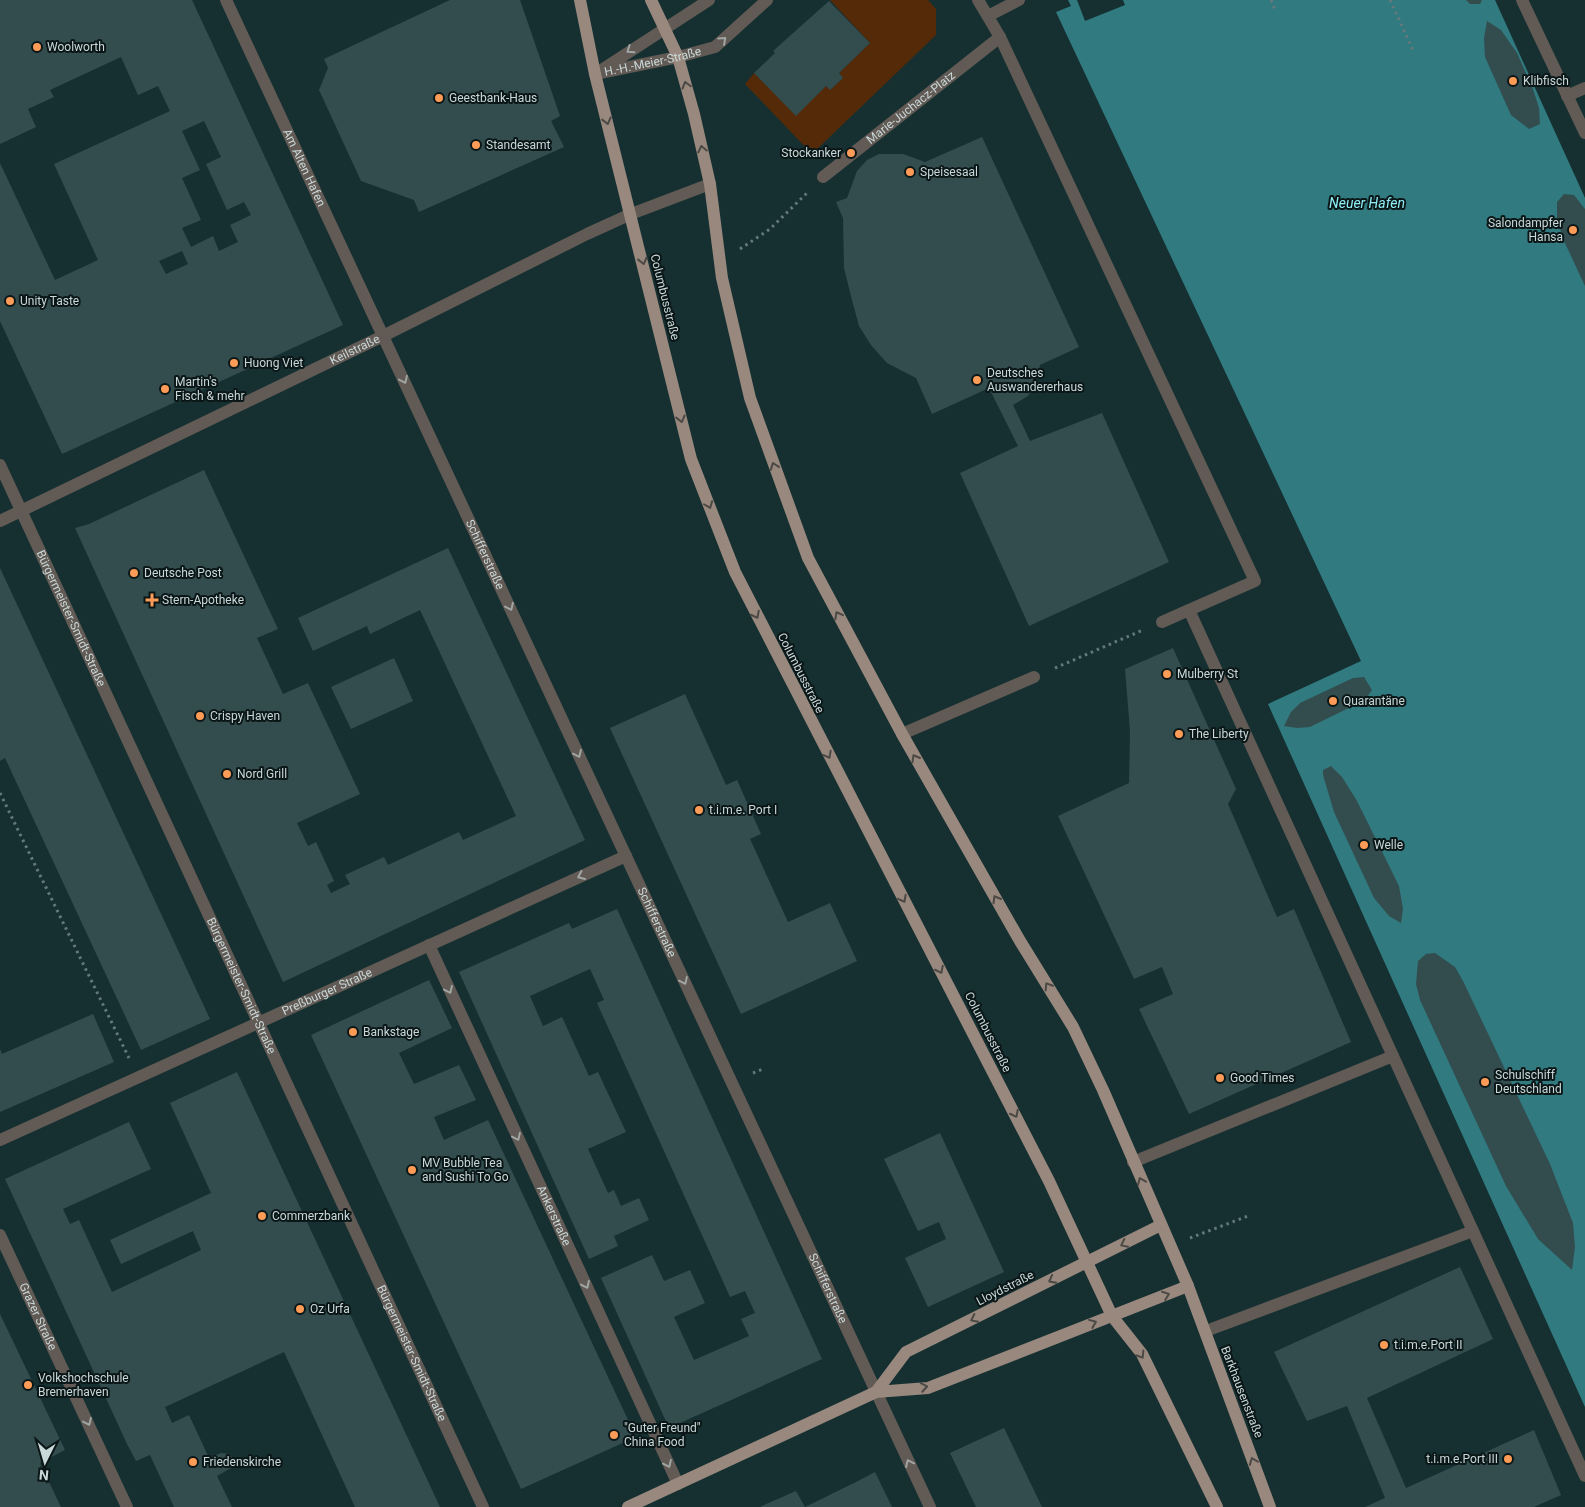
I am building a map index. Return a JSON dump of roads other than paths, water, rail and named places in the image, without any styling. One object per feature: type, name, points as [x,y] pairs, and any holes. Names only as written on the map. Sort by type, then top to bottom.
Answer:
[{"type":"main road","name":"Columbusstraße","points":[[580,0],[595,74],[691,459],[735,572],[810,721],[1044,1172],[1112,1316]]},
{"type":"main road","points":[[652,0],[678,57],[694,114],[710,184],[722,278],[750,398],[808,558],[902,734],[1020,941],[1073,1027],[1188,1286]]},
{"type":"main road","name":"Lloydstraße","points":[[876,1392],[906,1352],[1161,1225]]},
{"type":"main road","name":"Lloydstraße","points":[[628,1507],[876,1392],[928,1388],[1188,1286]]},
{"type":"main road","name":"Barkhausenstraße","points":[[1188,1286],[1270,1507]]},
{"type":"main road","points":[[1112,1316],[1142,1354],[1217,1507]]},
{"type":"street","name":"Am Alten Hafen","points":[[226,0],[383,336]]},
{"type":"street","name":"H.-H.-Meier-Straße","points":[[595,74],[664,27],[709,0]]},
{"type":"street","name":"H.-H.-Meier-Straße","points":[[595,74],[716,47],[767,0]]},
{"type":"street","points":[[978,0],[1000,37],[1255,581],[1162,622]]},
{"type":"street","points":[[988,16],[1019,0]]},
{"type":"street","points":[[1522,0],[1585,133]]},
{"type":"street","name":"Marie-Juchacz-Platz","points":[[823,177],[1000,37]]},
{"type":"street","points":[[1568,96],[1585,88]]},
{"type":"street","name":"Keilstraße","points":[[0,521],[630,214],[710,184]]},
{"type":"street","name":"Schifferstraße","points":[[383,336],[930,1507]]},
{"type":"street","name":"Bürgermeister-Smidt-Straße","points":[[0,465],[483,1507]]},
{"type":"street","points":[[1189,610],[1585,1476]]},
{"type":"street","points":[[902,734],[1034,677]]},
{"type":"street","name":"Preßburger Straße","points":[[0,1140],[626,856]]},
{"type":"street","name":"Ankerstraße","points":[[429,946],[678,1484]]},
{"type":"street","points":[[1133,1162],[1393,1056]]},
{"type":"street","points":[[1206,1331],[1473,1231]]},
{"type":"street","name":"Grazer Straße","points":[[0,1236],[128,1507]]},
{"type":"water","name":"Neuer Hafen","points":[[1068,0],[1495,0],[1585,198],[1585,1407],[1268,704],[1361,661],[1056,12],[1071,6]]},
{"type":"place","name":"Woolworth","points":[[37,47]]},
{"type":"place","name":"Klibfisch","points":[[1513,81]]},
{"type":"place","name":"Geestbank-Haus","points":[[439,98]]},
{"type":"place","name":"Standesamt","points":[[476,145]]},
{"type":"place","name":"Stockanker","points":[[851,153]]},
{"type":"place","name":"Speisesaal","points":[[910,172]]},
{"type":"place","name":"Salondampfer Hansa","points":[[1573,230]]},
{"type":"place","name":"Unity Taste","points":[[10,301]]},
{"type":"place","name":"Huong Viet","points":[[234,363]]},
{"type":"place","name":"Deutsches Auswandererhaus","points":[[977,380]]},
{"type":"place","name":"Martin's Fisch & mehr","points":[[165,389]]},
{"type":"place","name":"Deutsche Post","points":[[134,573]]},
{"type":"place","name":"Stern-Apotheke","points":[[152,600]]},
{"type":"place","name":"Mulberry St","points":[[1167,674]]},
{"type":"place","name":"Quarantäne","points":[[1333,701]]},
{"type":"place","name":"Crispy Haven","points":[[200,716]]},
{"type":"place","name":"The Liberty","points":[[1179,734]]},
{"type":"place","name":"Nord Grill","points":[[227,774]]},
{"type":"place","name":"t.i.m.e. Port I","points":[[699,810]]},
{"type":"place","name":"Welle","points":[[1364,845]]},
{"type":"place","name":"Bankstage","points":[[353,1032]]},
{"type":"place","name":"Good Times","points":[[1220,1078]]},
{"type":"place","name":"Schulschiff Deutschland","points":[[1485,1082]]},
{"type":"place","name":"MV Bubble Tea and Sushi To Go","points":[[412,1170]]},
{"type":"place","name":"Commerzbank","points":[[262,1216]]},
{"type":"place","name":"Oz Urfa","points":[[300,1309]]},
{"type":"place","name":"t.i.m.e.Port II","points":[[1384,1345]]},
{"type":"place","name":"Volkshochschule Bremerhaven","points":[[28,1385]]},
{"type":"place","name":"\"Guter Freund\" China Food","points":[[614,1435]]},
{"type":"place","name":"t.i.m.e.Port III","points":[[1508,1459]]},
{"type":"place","name":"Friedenskirche","points":[[193,1462]]}]
